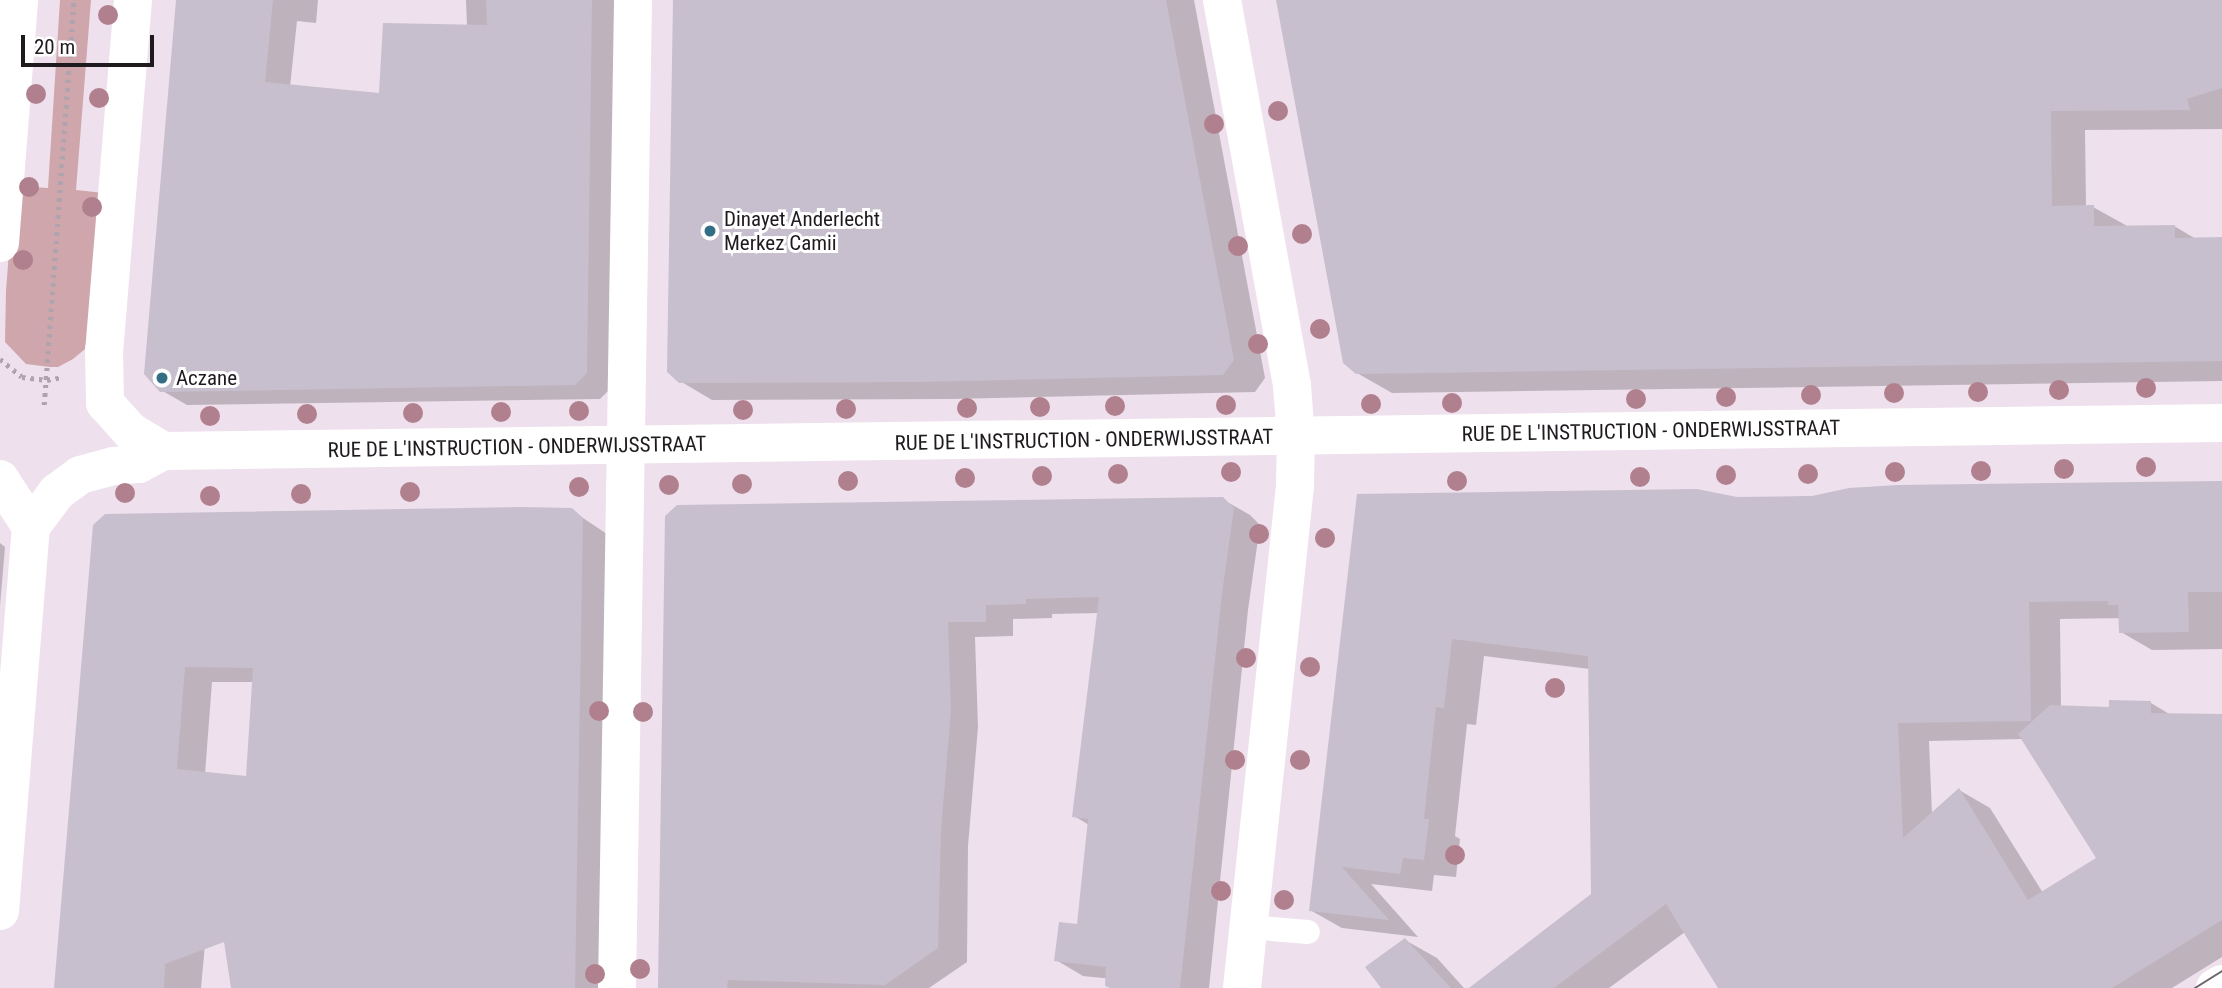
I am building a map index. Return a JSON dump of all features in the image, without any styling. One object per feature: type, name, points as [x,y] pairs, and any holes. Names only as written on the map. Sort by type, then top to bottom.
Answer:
[{"type":"street","points":[[0,243],[19,0]]},
{"type":"street","points":[[133,0],[104,350],[105,403],[130,431],[163,451]]},
{"type":"street","points":[[617,988],[633,0]]},
{"type":"street","points":[[1222,0],[1292,386],[1296,437],[1296,486],[1242,988]]},
{"type":"street","name":"RUE DE L'INSTRUCTION - ONDERWIJSSTRAAT","points":[[31,527],[57,492],[80,475],[114,466],[139,464],[163,451],[2222,423]]},
{"type":"street","points":[[0,479],[31,527],[0,911]]},
{"type":"street","points":[[2215,988],[2222,984]]},
{"type":"lane","points":[[1248,927],[1308,932]]},
{"type":"path","points":[[44,405],[74,0]]},
{"type":"path","points":[[0,359],[22,377],[57,380],[83,366],[104,350]]},
{"type":"shaded area","points":[[60,0],[91,0],[76,190],[104,193],[91,331],[85,349],[58,367],[50,367],[26,364],[5,342],[6,291],[14,186],[48,188]]},
{"type":"building","points":[[176,0],[273,0],[265,82],[379,93],[383,23],[487,25],[486,0],[592,0],[587,373],[575,385],[160,392],[144,374]]},
{"type":"building","points":[[673,0],[1166,0],[1234,360],[1223,375],[918,382],[679,383],[667,372]]},
{"type":"building","points":[[1276,0],[2222,0],[2222,88],[2187,99],[2190,110],[2051,111],[2052,206],[2094,205],[2094,226],[2175,225],[2175,238],[2222,237],[2222,361],[1356,374],[1343,363]]},
{"type":"building","points":[[2222,481],[2222,592],[2188,592],[2189,632],[2119,633],[2118,605],[2108,605],[2108,601],[2029,602],[2031,721],[1898,723],[1903,838],[1959,788],[2028,900],[2096,858],[2018,734],[2050,705],[2109,707],[2109,700],[2151,701],[2151,713],[2222,714],[2222,920],[2112,988],[1718,988],[1666,904],[1554,988],[1469,988],[1591,894],[1588,656],[1452,639],[1444,708],[1436,707],[1424,819],[1429,819],[1424,860],[1403,858],[1400,874],[1342,867],[1389,920],[1309,911],[1357,494],[1697,489],[1737,497],[1812,496],[1849,488],[1898,485]]},
{"type":"building","points":[[1223,497],[1234,508],[1222,594],[1180,988],[1110,988],[1105,986],[1106,967],[1054,961],[1059,922],[1077,924],[1088,819],[1072,817],[1099,597],[1026,599],[1026,604],[986,605],[986,622],[948,622],[951,710],[941,830],[938,948],[885,985],[728,980],[727,988],[658,988],[665,516],[677,505]]},
{"type":"building","points":[[522,507],[572,508],[583,518],[575,988],[231,988],[224,942],[165,964],[164,988],[54,988],[93,525],[105,514]],"holes":[[[185,667],[253,668],[246,776],[177,769]]]},
{"type":"building","points":[[1405,938],[1451,988],[1381,988],[1365,967]]},
{"type":"tram line","points":[[2195,988],[2222,971]]},
{"type":"place","name":"Dinayet Anderlecht Merkez Camii","points":[[710,231]]},
{"type":"place","name":"Aczane","points":[[162,378]]}]
